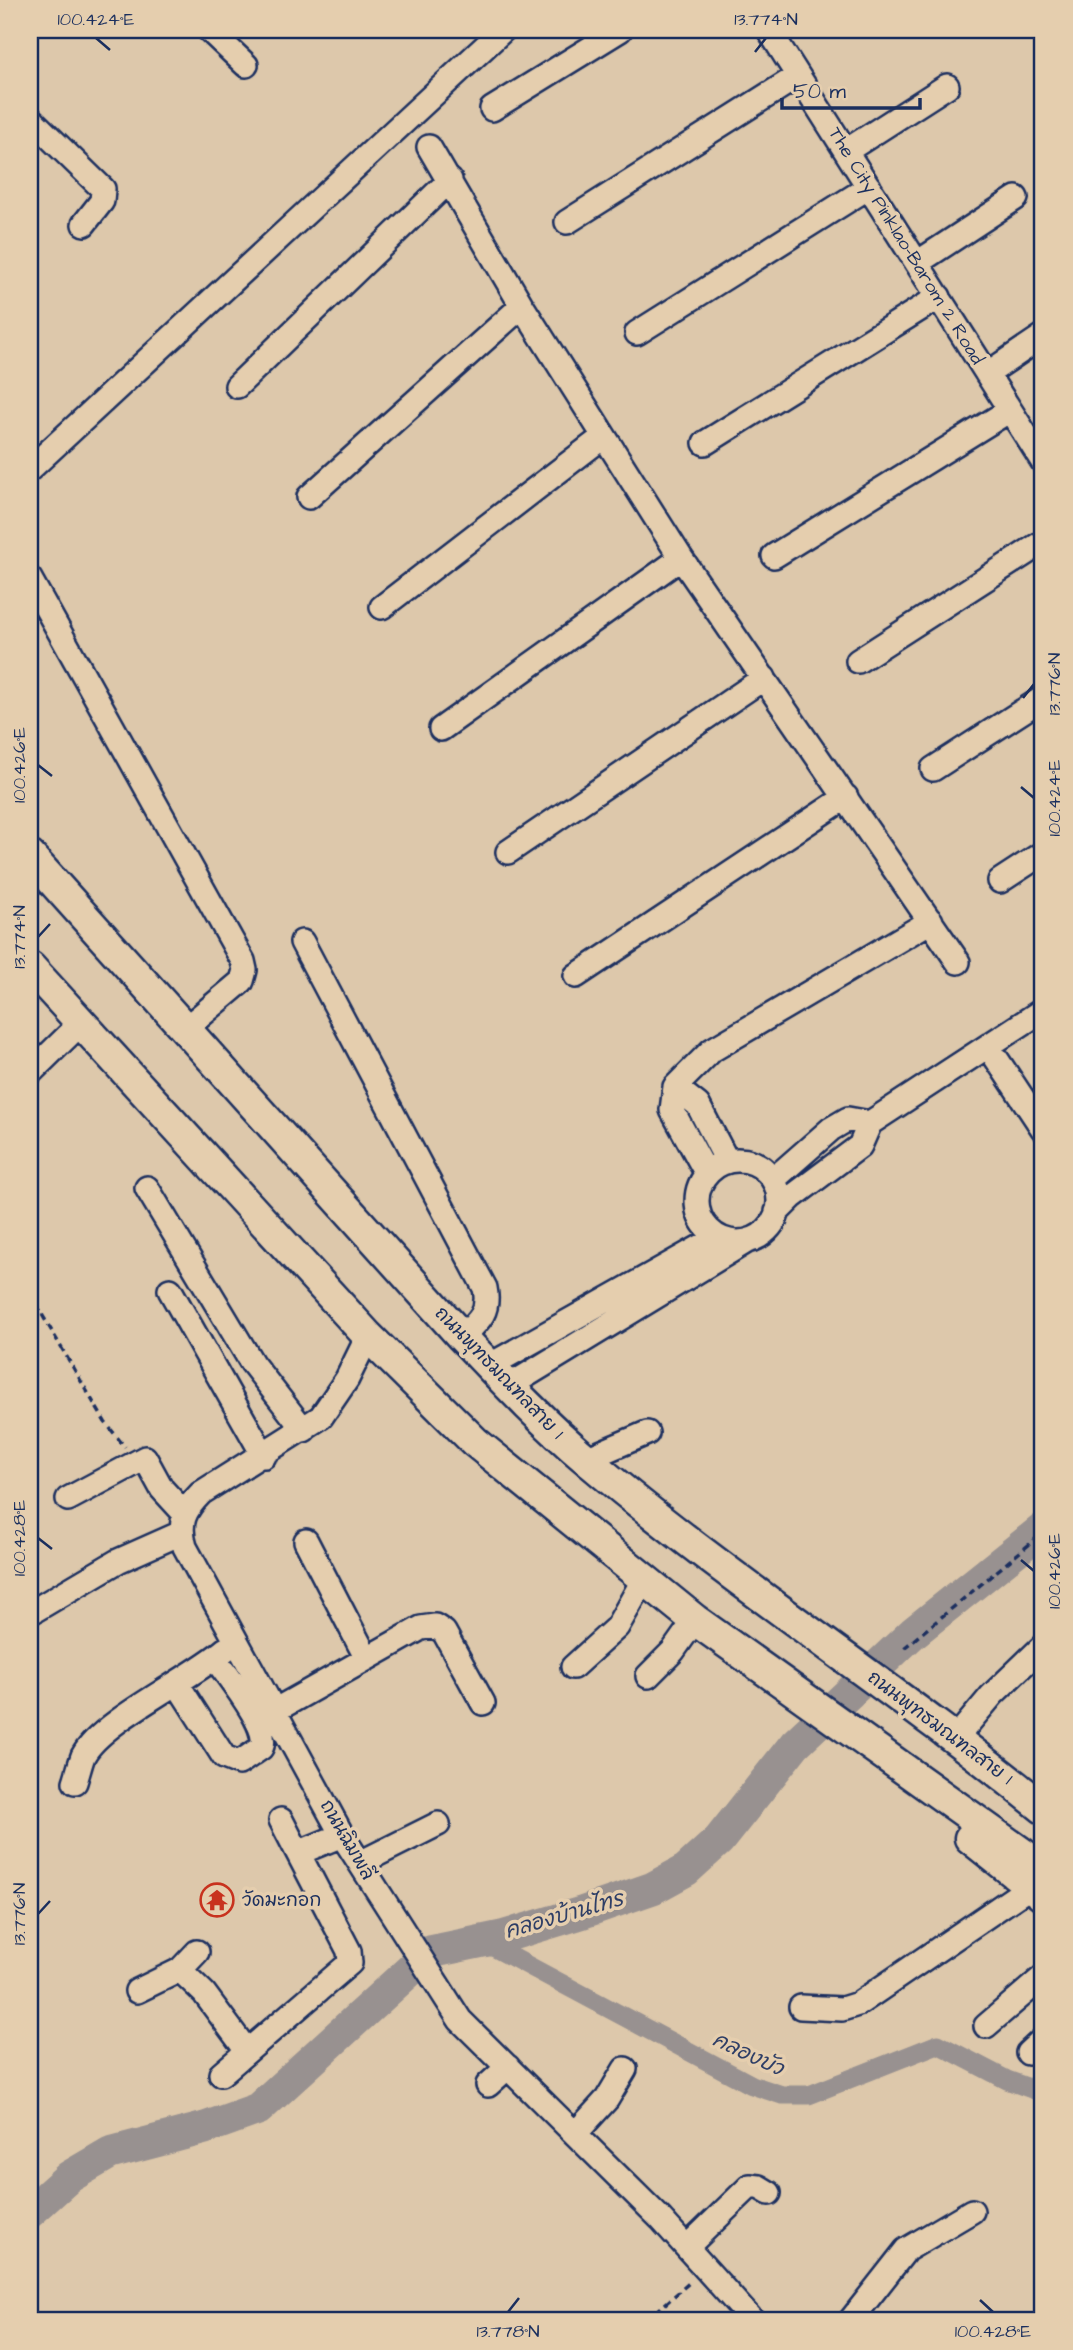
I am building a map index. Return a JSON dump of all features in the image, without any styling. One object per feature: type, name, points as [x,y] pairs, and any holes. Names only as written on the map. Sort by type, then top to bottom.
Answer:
[{"type":"main road","name":"ถนนพุทธมณฑลสาย 1","points":[[30,856],[461,1337],[586,1459],[654,1514],[956,1738],[1043,1808]]},
{"type":"main road","points":[[30,967],[368,1336],[475,1442],[695,1620],[898,1763],[1039,1883]]},
{"type":"main road","points":[[956,1738],[1043,1790]]},
{"type":"street","points":[[209,30],[246,65]]},
{"type":"street","points":[[30,469],[503,30]]},
{"type":"street","points":[[492,109],[620,30]]},
{"type":"street","name":"The City Pinklao-Barom 2 Road","points":[[776,32],[798,76],[1043,462]]},
{"type":"street","points":[[567,222],[798,76]]},
{"type":"street","points":[[846,151],[947,86]]},
{"type":"street","points":[[30,118],[103,189],[102,201],[84,223]]},
{"type":"street","points":[[429,147],[522,306],[681,558],[958,962]]},
{"type":"street","points":[[237,386],[450,180]]},
{"type":"street","points":[[637,333],[869,187]]},
{"type":"street","points":[[917,263],[1016,198]]},
{"type":"street","points":[[705,443],[939,297]]},
{"type":"street","points":[[309,497],[522,306]]},
{"type":"street","points":[[987,374],[1043,336]]},
{"type":"street","points":[[774,556],[1010,410]]},
{"type":"street","points":[[382,607],[603,437]]},
{"type":"street","points":[[858,661],[1043,542]]},
{"type":"street","points":[[441,729],[681,558]]},
{"type":"street","points":[[30,579],[243,961],[245,970],[242,981],[185,1029]]},
{"type":"street","points":[[508,852],[764,678]]},
{"type":"street","points":[[933,769],[1043,698]]},
{"type":"street","points":[[576,976],[846,797]]},
{"type":"street","points":[[1000,881],[1043,853]]},
{"type":"street","points":[[707,1174],[672,1110],[676,1087],[712,1050],[931,921]]},
{"type":"street","points":[[302,942],[485,1288],[488,1304],[485,1312],[461,1337]]},
{"type":"street","points":[[499,1376],[766,1230],[777,1212],[792,1197],[860,1146],[870,1123],[1043,1010]]},
{"type":"street","points":[[30,1073],[80,1024]]},
{"type":"street","points":[[988,1046],[1043,1129]]},
{"type":"street","points":[[676,1087],[698,1105],[727,1161]]},
{"type":"street","points":[[774,1179],[831,1129],[848,1119],[870,1123]]},
{"type":"street","points":[[747,1241],[718,1237],[707,1228],[697,1203],[698,1189],[707,1174],[727,1161],[754,1162],[774,1179],[778,1190],[777,1212]]},
{"type":"street","points":[[147,1188],[252,1363],[304,1430]]},
{"type":"street","points":[[499,1376],[718,1237]]},
{"type":"street","points":[[170,1290],[264,1455]]},
{"type":"street","points":[[30,1613],[183,1524],[201,1493],[304,1430],[330,1406],[368,1336]]},
{"type":"street","points":[[586,1459],[648,1433]]},
{"type":"street","points":[[68,1499],[145,1458]]},
{"type":"street","name":"ถนนฉิมพลี","points":[[145,1458],[183,1524],[199,1575],[342,1835],[460,2020],[687,2248],[752,2320]]},
{"type":"street","points":[[306,1541],[366,1657]]},
{"type":"street","points":[[573,1667],[617,1627],[644,1579]]},
{"type":"street","points":[[648,1676],[673,1651],[695,1620]]},
{"type":"street","points":[[274,1711],[366,1657],[421,1628],[435,1626],[444,1632],[483,1703]]},
{"type":"street","points":[[75,1782],[84,1755],[113,1724],[178,1685],[236,1640]]},
{"type":"street","points":[[956,1738],[992,1695],[1043,1646]]},
{"type":"street","points":[[178,1685],[224,1758],[239,1763],[261,1748],[265,1741],[253,1714],[215,1658]]},
{"type":"street","points":[[221,2074],[350,1963],[349,1951],[281,1820]]},
{"type":"street","points":[[360,1863],[438,1824]]},
{"type":"street","points":[[298,1853],[342,1835]]},
{"type":"street","points":[[801,2007],[842,2009],[858,2004],[1039,1883]]},
{"type":"street","points":[[137,1991],[180,1969],[197,1952]]},
{"type":"street","points":[[180,1969],[204,1993],[247,2051]]},
{"type":"street","points":[[986,2026],[1043,1976]]},
{"type":"street","points":[[488,2085],[508,2067]]},
{"type":"street","points":[[575,2134],[607,2099],[625,2069]]},
{"type":"street","points":[[687,2248],[750,2186],[759,2187],[769,2193]]},
{"type":"street","points":[[851,2320],[906,2250],[972,2211]]},
{"type":"path","points":[[30,1294],[105,1422],[128,1450],[145,1458]]},
{"type":"path","points":[[904,1648],[1043,1533]]},
{"type":"path","points":[[647,2320],[695,2277]]},
{"type":"waterway","name":"คลองบ้านไทร","points":[[30,2212],[69,2177],[110,2153],[205,2128],[258,2109],[430,1952],[502,1937],[581,1913],[653,1888],[686,1870],[719,1840],[795,1744],[913,1633],[1043,1529]]},
{"type":"waterway","name":"คลองบัว","points":[[482,1941],[752,2085],[782,2095],[809,2095],[938,2044],[1007,2080],[1043,2093]]},
{"type":"place","name":"วัดมะกอก","points":[[217,1900]]}]
